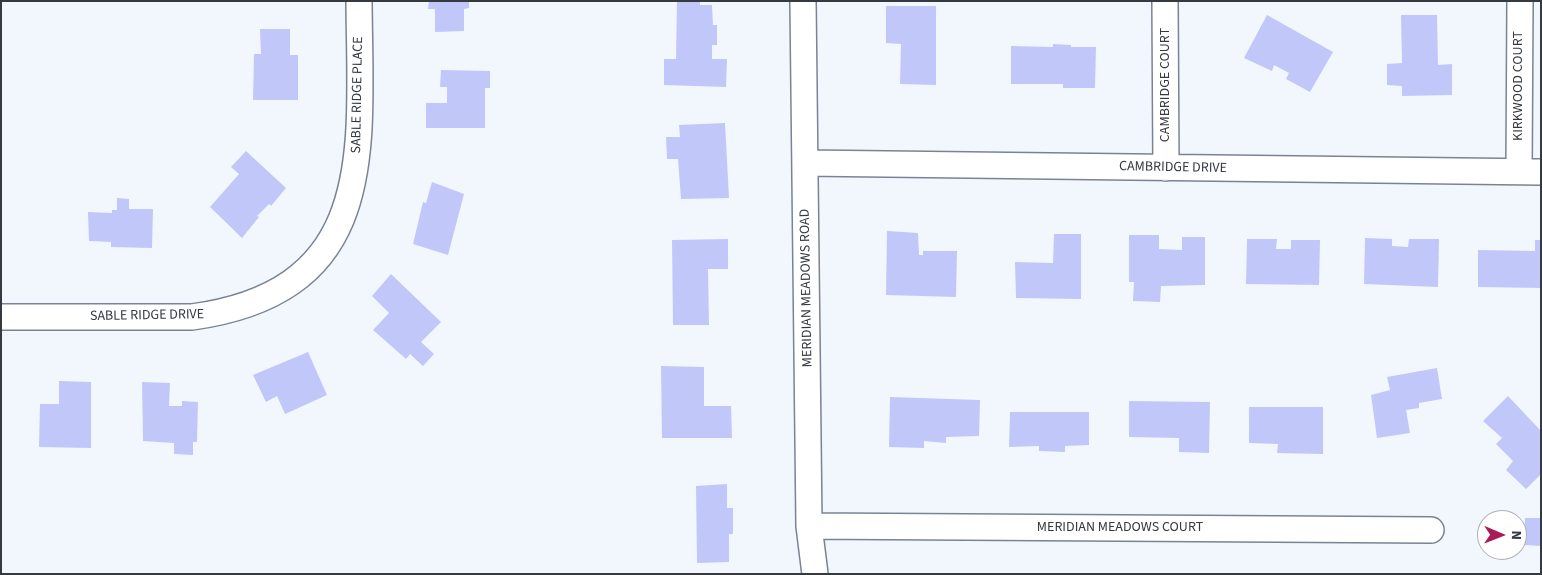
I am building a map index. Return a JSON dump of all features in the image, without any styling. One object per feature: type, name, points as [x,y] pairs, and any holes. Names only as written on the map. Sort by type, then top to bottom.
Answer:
[{"type":"street","name":"SABLE RIDGE PLACE","points":[[287,286],[313,263],[329,244],[342,220],[351,192],[359,141],[359,1]]},
{"type":"street","name":"MERIDIAN MEADOWS ROAD","points":[[803,1],[810,526],[815,574]]},
{"type":"street","name":"CAMBRIDGE COURT","points":[[1165,1],[1166,168]]},
{"type":"street","name":"KIRKWOOD COURT","points":[[1520,1],[1530,171]]},
{"type":"street","name":"CAMBRIDGE DRIVE","points":[[805,163],[1530,171]]},
{"type":"street","name":"SABLE RIDGE DRIVE","points":[[1,317],[192,317],[235,310],[264,299],[287,286]]},
{"type":"street","name":"MERIDIAN MEADOWS COURT","points":[[810,526],[1431,530]]},
{"type":"building","points":[[429,1],[469,1],[469,8],[464,9],[464,31],[435,32],[435,9],[428,9]]},
{"type":"building","points":[[677,1],[700,1],[700,5],[712,5],[713,25],[717,25],[717,45],[712,45],[712,59],[727,59],[726,87],[664,85],[664,59],[676,59]]},
{"type":"building","points":[[886,6],[936,6],[936,85],[900,84],[901,44],[886,43]]},
{"type":"building","points":[[1267,15],[1333,52],[1310,92],[1286,79],[1289,73],[1274,65],[1272,71],[1244,58]]},
{"type":"building","points":[[1401,15],[1437,15],[1438,65],[1452,64],[1452,95],[1402,96],[1402,86],[1387,85],[1387,64],[1402,63]]},
{"type":"building","points":[[260,29],[290,29],[290,55],[298,55],[298,100],[253,100],[254,54],[261,54]]},
{"type":"building","points":[[1053,44],[1071,45],[1071,47],[1096,47],[1095,88],[1063,88],[1063,84],[1011,84],[1011,46],[1053,47]]},
{"type":"building","points":[[441,70],[490,71],[490,88],[485,88],[485,128],[426,128],[426,103],[447,103],[447,87],[440,87]]},
{"type":"building","points":[[725,123],[729,198],[681,199],[678,159],[667,159],[666,137],[680,137],[679,125]]},
{"type":"building","points":[[246,151],[286,188],[271,206],[269,204],[257,216],[259,217],[242,238],[210,207],[239,174],[231,167]]},
{"type":"building","points":[[432,182],[464,194],[448,255],[413,244],[423,202],[426,203]]},
{"type":"building","points":[[117,198],[129,199],[129,209],[153,209],[152,248],[111,247],[111,242],[89,241],[88,212],[112,213],[112,210],[117,210]]},
{"type":"building","points":[[887,231],[918,233],[919,255],[923,255],[923,251],[957,251],[956,297],[886,295]]},
{"type":"building","points":[[1054,234],[1081,234],[1081,299],[1016,298],[1015,262],[1053,263]]},
{"type":"building","points":[[1129,235],[1159,235],[1159,249],[1182,250],[1182,237],[1205,237],[1205,285],[1161,286],[1160,302],[1133,301],[1134,282],[1129,282]]},
{"type":"building","points":[[1365,238],[1392,239],[1392,246],[1408,247],[1409,239],[1439,239],[1438,287],[1364,284]]},
{"type":"building","points":[[728,239],[728,269],[708,269],[709,325],[673,325],[672,240]]},
{"type":"building","points":[[1247,239],[1277,239],[1276,249],[1291,249],[1291,240],[1320,240],[1319,285],[1246,284]]},
{"type":"building","points":[[1535,240],[1541,240],[1541,288],[1478,287],[1478,250],[1535,251]]},
{"type":"building","points":[[391,274],[441,322],[421,342],[434,354],[423,366],[410,354],[406,359],[373,330],[389,313],[372,296]]},
{"type":"building","points":[[308,352],[327,395],[285,414],[277,396],[266,402],[253,375]]},
{"type":"building","points":[[661,366],[704,367],[704,406],[731,406],[732,438],[662,438]]},
{"type":"building","points":[[1437,368],[1442,399],[1419,403],[1419,408],[1406,410],[1410,433],[1377,438],[1371,395],[1390,390],[1387,377]]},
{"type":"building","points":[[59,381],[91,382],[91,448],[39,447],[40,404],[59,404]]},
{"type":"building","points":[[142,382],[170,383],[169,406],[182,406],[182,401],[198,402],[197,442],[193,442],[193,455],[174,454],[174,443],[143,441]]},
{"type":"building","points":[[1508,396],[1541,431],[1541,474],[1526,489],[1506,470],[1513,461],[1496,444],[1502,438],[1483,421]]},
{"type":"building","points":[[890,397],[980,400],[979,436],[946,437],[946,443],[924,441],[924,448],[889,447]]},
{"type":"building","points":[[1129,401],[1210,402],[1209,453],[1179,452],[1179,438],[1129,437]]},
{"type":"building","points":[[1249,407],[1323,407],[1323,454],[1277,453],[1278,444],[1249,443]]},
{"type":"building","points":[[1010,412],[1089,412],[1089,445],[1065,446],[1065,452],[1039,451],[1039,446],[1009,447]]},
{"type":"building","points":[[727,484],[727,508],[733,508],[733,534],[729,534],[729,562],[697,563],[696,486]]},
{"type":"building","points":[[1527,518],[1541,518],[1541,546],[1527,545]]}]
